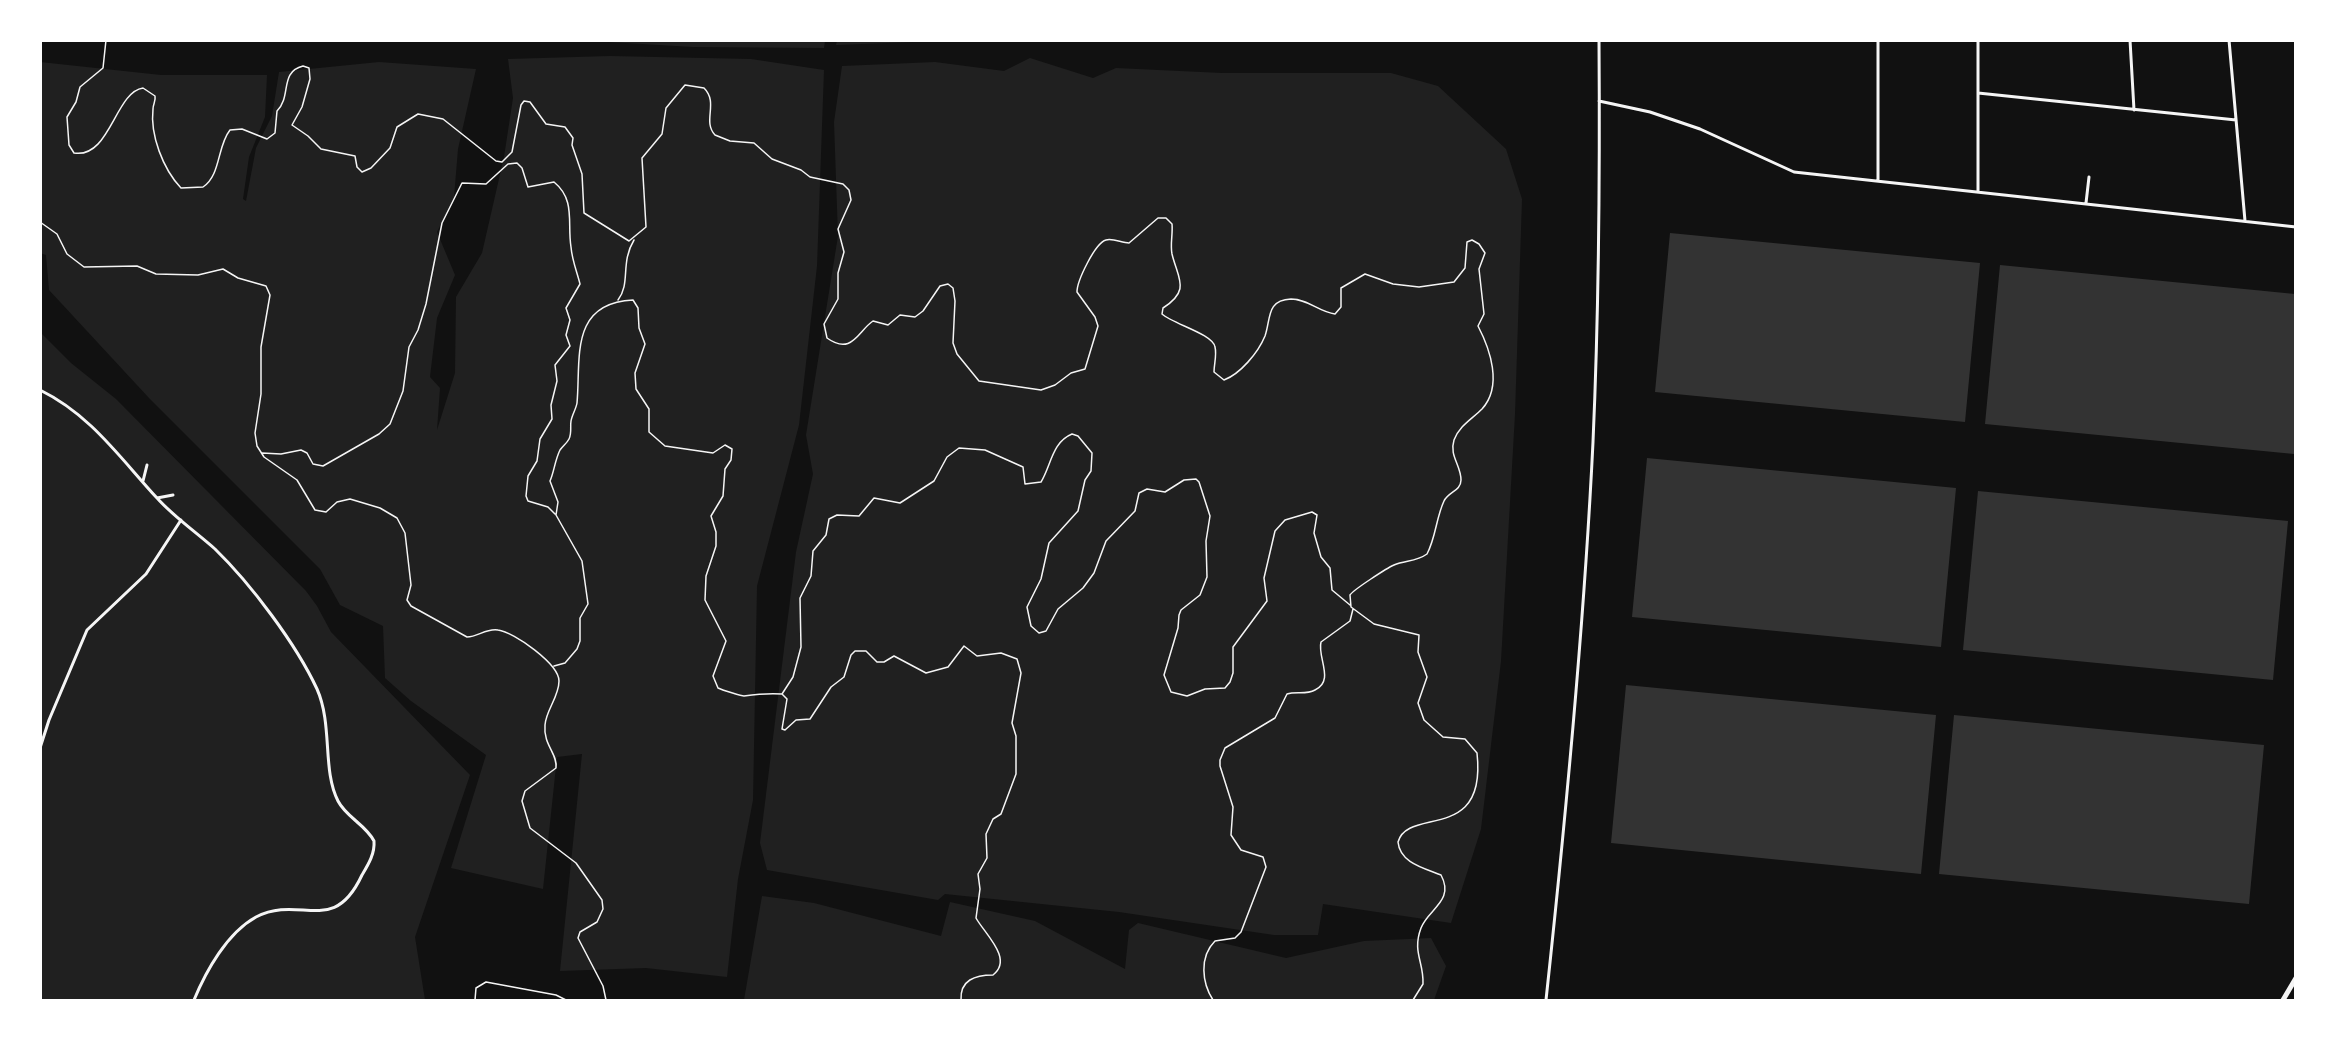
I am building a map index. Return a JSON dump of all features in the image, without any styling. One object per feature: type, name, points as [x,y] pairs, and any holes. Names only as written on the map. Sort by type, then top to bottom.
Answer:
[{"type":"highway","points":[[2283,1000],[2295,978]]},
{"type":"street","points":[[1546,1000],[1581,622],[1593,445],[1599,40]]},
{"type":"street","points":[[1878,40],[1878,181]]},
{"type":"street","points":[[1978,40],[1978,192]]},
{"type":"street","points":[[2130,40],[2134,110]]},
{"type":"street","points":[[2229,40],[2245,221]]},
{"type":"street","points":[[1978,93],[2236,120]]},
{"type":"street","points":[[1599,100],[1650,112],[1700,129],[1789,170],[2295,227]]},
{"type":"street","points":[[2086,203],[2089,177]]},
{"type":"street","points":[[40,390],[85,418],[157,498],[217,551],[249,587],[310,676],[325,712],[335,794],[344,810],[371,837],[374,846],[355,892],[343,904],[330,909],[269,912],[248,923],[217,957],[194,1000]]},
{"type":"street","points":[[143,481],[147,465]]},
{"type":"street","points":[[157,498],[173,495]]},
{"type":"street","points":[[40,748],[49,720],[87,630],[146,574],[181,520]]},
{"type":"path","points":[[106,40],[103,68],[80,87],[76,102],[67,117],[70,149],[74,153],[82,153],[97,143],[110,129],[126,100],[136,90],[143,88],[153,94],[156,99],[153,111],[158,149],[169,173],[183,188],[207,184],[218,166],[220,150],[230,130],[242,129],[267,139],[275,133],[277,111],[285,103],[286,83],[300,66],[309,68],[310,79],[302,107],[294,117],[292,125],[321,149],[355,156],[357,167],[362,172],[371,168],[390,148],[398,127],[418,114],[443,119],[499,162],[512,152],[522,103],[530,102],[536,107],[546,124],[565,127],[571,134],[582,174],[585,196],[583,212],[625,240],[634,239]]},
{"type":"path","points":[[556,515],[558,502],[550,481],[560,451],[570,436],[571,420],[577,405],[576,380],[582,336],[592,317],[617,301],[624,290],[625,255],[634,239],[646,226],[641,171],[644,153],[660,137],[666,108],[677,91],[690,85],[704,88],[712,100],[709,122],[715,135],[730,141],[754,143],[783,164],[801,170],[810,177],[843,184],[849,190],[850,206],[838,229],[844,248],[837,277],[839,293],[825,324],[827,338],[836,343],[848,343],[857,339],[873,321],[890,325],[900,315],[915,317],[940,286],[948,284],[954,291],[953,343],[957,354],[980,381],[996,385],[1028,390],[1047,388],[1071,373],[1085,369],[1098,326],[1095,317],[1077,292],[1079,278],[1101,243],[1110,239],[1130,243],[1158,218],[1166,218],[1173,224],[1172,252],[1181,282],[1176,298],[1163,308],[1162,314],[1213,341],[1216,349],[1214,372],[1221,380],[1234,375],[1249,360],[1265,335],[1269,312],[1281,301],[1301,300],[1335,314],[1341,307],[1341,288],[1360,276],[1370,275],[1393,284],[1419,287],[1454,282],[1465,268],[1467,242],[1472,240],[1479,244],[1485,253],[1479,269],[1484,314],[1478,326],[1488,344],[1492,380],[1487,402],[1461,429],[1454,442],[1453,457],[1461,477],[1460,486],[1444,500],[1426,554],[1414,561],[1392,566],[1354,589],[1350,595],[1353,611],[1350,621],[1321,642],[1325,672],[1321,686],[1315,691],[1287,694],[1275,718],[1225,748],[1222,754],[1220,766],[1233,807],[1231,834],[1237,847],[1263,857],[1266,867],[1241,932],[1235,938],[1215,941],[1207,953],[1204,979],[1213,1000]]},
{"type":"path","points":[[261,453],[281,454],[301,450],[307,453],[313,464],[321,466],[384,431],[392,420],[403,391],[409,347],[418,330],[426,304],[446,213],[462,183],[486,184],[508,164],[519,164],[528,187],[554,182],[566,199],[571,214],[571,249],[580,284],[566,308],[570,320],[566,332],[570,346],[555,365],[557,381],[551,405],[551,423],[540,439],[537,460],[526,483],[528,501],[548,507],[556,515],[580,555],[588,604],[580,618],[580,641],[577,649],[565,663],[554,666]]},
{"type":"path","points":[[40,222],[57,234],[67,254],[84,267],[137,266],[156,274],[198,275],[223,269],[238,278],[266,286],[270,295],[261,340],[261,394],[255,433],[261,453],[297,480],[313,508],[319,512],[326,512],[341,500],[350,500],[380,508],[397,518],[405,533],[411,585],[407,600],[411,606],[467,637],[491,629],[506,632],[554,666],[559,684],[546,719],[544,736],[556,760],[556,768],[525,791],[522,804],[530,828],[576,863],[602,900],[603,909],[597,922],[580,932],[578,938],[603,986],[606,1000]]},
{"type":"path","points":[[617,301],[633,300],[638,308],[639,328],[645,348],[635,373],[636,389],[647,405],[650,432],[653,437],[671,448],[713,453],[725,445],[732,448],[731,460],[725,469],[723,496],[711,516],[716,546],[705,586],[708,609],[726,641],[713,679],[718,688],[735,691],[744,696],[764,693],[782,694],[787,699],[782,720],[782,729],[785,730],[796,720],[810,719],[831,687],[844,677],[851,655],[855,651],[866,651],[877,662],[884,662],[894,656],[900,657],[926,674],[948,667],[964,646],[977,656],[1001,653],[1017,659],[1021,673],[1012,723],[1016,736],[1016,774],[1001,814],[993,819],[986,834],[987,858],[978,874],[977,882],[980,889],[976,918],[993,943],[1001,962],[996,973],[975,975],[968,981],[961,993],[961,1000]]},
{"type":"path","points":[[782,694],[793,677],[801,647],[800,598],[811,576],[813,551],[826,535],[829,519],[837,515],[859,516],[874,498],[900,503],[934,481],[947,457],[959,448],[998,454],[1023,467],[1025,484],[1041,482],[1046,465],[1065,436],[1072,434],[1078,436],[1092,453],[1091,471],[1085,480],[1078,511],[1048,543],[1041,579],[1028,607],[1031,626],[1039,633],[1046,631],[1061,605],[1083,588],[1094,573],[1106,541],[1135,511],[1139,493],[1147,489],[1165,492],[1184,480],[1196,479],[1199,482],[1210,516],[1206,541],[1207,577],[1200,595],[1181,610],[1165,669],[1165,683],[1177,696],[1193,696],[1205,689],[1225,688],[1230,682],[1233,673],[1233,647],[1267,601],[1264,578],[1275,531],[1285,520],[1312,512],[1317,515],[1314,533],[1322,557],[1330,568],[1332,590],[1374,624],[1417,633],[1420,636],[1418,652],[1427,677],[1418,703],[1420,714],[1430,728],[1443,737],[1468,741],[1476,750],[1478,759],[1476,790],[1462,808],[1439,822],[1414,825],[1399,837],[1399,850],[1417,866],[1441,875],[1444,890],[1440,904],[1428,916],[1419,933],[1416,954],[1423,984],[1413,1000]]},
{"type":"path","points":[[475,1000],[476,988],[486,982],[556,995],[566,1000]]},
{"type":"shaded area","points":[[825,40],[824,48],[693,47],[591,41]]},
{"type":"shaded area","points":[[837,40],[938,41],[836,45]]},
{"type":"shaded area","points":[[610,56],[751,59],[824,70],[817,266],[799,425],[757,586],[753,800],[738,879],[727,977],[646,968],[560,971],[582,754],[557,757],[543,889],[451,868],[486,755],[411,701],[385,678],[383,626],[340,605],[320,569],[149,398],[49,290],[46,255],[40,253],[40,62],[161,75],[267,75],[265,117],[249,157],[243,199],[246,201],[256,148],[272,116],[279,72],[379,62],[476,69],[458,149],[454,197],[437,232],[455,275],[437,318],[430,377],[440,388],[437,430],[455,373],[456,297],[482,253],[504,157],[513,98],[508,59]]},
{"type":"shaded area","points":[[1030,58],[1093,78],[1116,68],[1222,73],[1391,73],[1438,86],[1506,149],[1522,199],[1515,414],[1501,661],[1481,829],[1451,923],[1323,904],[1318,935],[1274,935],[1119,912],[945,894],[938,900],[767,870],[760,843],[796,552],[813,474],[806,435],[838,236],[834,122],[842,66],[935,62],[1004,71]]},
{"type":"shaded area","points":[[1670,233],[1980,263],[1965,422],[1655,392]]},
{"type":"shaded area","points":[[2000,265],[2295,294],[2294,454],[1985,424]]},
{"type":"shaded area","points":[[40,332],[71,363],[116,399],[306,591],[331,632],[470,775],[415,937],[425,1000],[41,1000]]},
{"type":"shaded area","points":[[1647,458],[1956,488],[1941,647],[1632,617]]},
{"type":"shaded area","points":[[1978,491],[2288,521],[2273,680],[1963,650]]},
{"type":"shaded area","points":[[1626,685],[1936,715],[1921,874],[1611,843]]},
{"type":"shaded area","points":[[1954,715],[2264,745],[2249,904],[1939,874]]},
{"type":"shaded area","points":[[762,896],[814,903],[941,936],[950,902],[1035,921],[1125,969],[1129,930],[1138,923],[1286,958],[1364,941],[1431,938],[1446,966],[1434,1000],[744,1000]]}]
